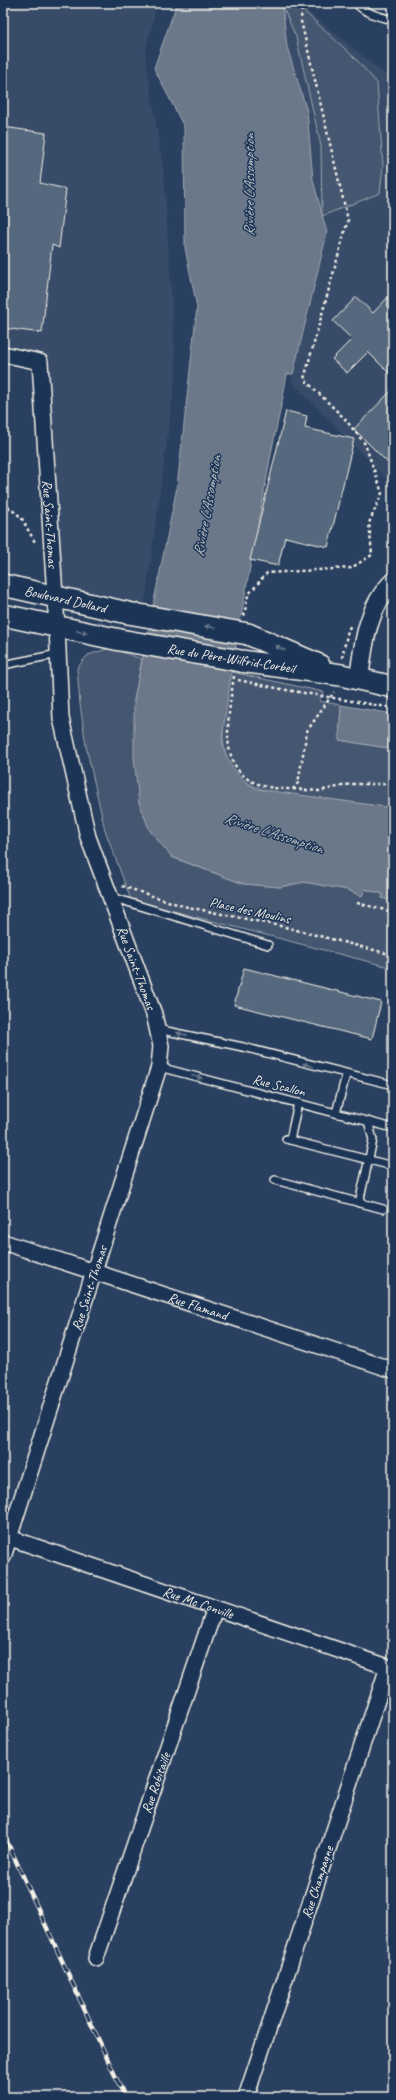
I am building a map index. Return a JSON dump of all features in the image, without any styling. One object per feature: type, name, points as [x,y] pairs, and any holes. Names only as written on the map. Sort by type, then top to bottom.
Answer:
[{"type":"main road","name":"Boulevard Dollard","points":[[3,585],[128,612]]},
{"type":"main road","name":"Rue du Père-Wilfrid-Corbeil","points":[[128,612],[245,629],[350,677]]},
{"type":"main road","name":"Boulevard Dollard","points":[[3,615],[120,640]]},
{"type":"main road","name":"Rue du Père-Wilfrid-Corbeil","points":[[120,640],[237,670],[350,677],[393,686]]},
{"type":"street","name":"Rue Saint-Thomas","points":[[3,354],[40,362],[57,627],[61,718],[88,837],[154,1014],[161,1046],[159,1067],[3,1557]]},
{"type":"street","points":[[350,677],[370,621],[382,597],[393,582]]},
{"type":"street","name":"Rue Flamand","points":[[3,1242],[393,1370]]},
{"type":"street","name":"Rue Mc Conville","points":[[10,1538],[388,1667]]},
{"type":"street","name":"Rue Robitaille","points":[[96,1958],[215,1608]]},
{"type":"street","name":"Rue Champagne","points":[[246,2097],[388,1667]]},
{"type":"lane","points":[[356,3],[359,7],[379,16],[393,20]]},
{"type":"lane","points":[[3,665],[58,654]]},
{"type":"lane","points":[[110,897],[268,945]]},
{"type":"lane","points":[[157,1029],[243,1047],[346,1075],[393,1085]]},
{"type":"lane","name":"Rue Scallon","points":[[159,1067],[393,1128]]},
{"type":"lane","points":[[336,1113],[346,1075]]},
{"type":"lane","points":[[298,1103],[288,1140],[393,1166]]},
{"type":"lane","points":[[359,1203],[373,1140],[368,1121]]},
{"type":"lane","points":[[275,1180],[382,1209]]},
{"type":"path","points":[[245,629],[248,595],[267,573],[351,568],[372,555],[369,523],[382,492],[365,444],[345,419],[304,379],[348,220],[301,21],[302,3]]},
{"type":"path","points":[[3,502],[21,517],[33,535],[38,549]]},
{"type":"path","points":[[393,708],[281,689],[237,670],[227,729],[230,755],[237,768],[245,777],[258,784],[319,791],[351,784],[393,784]]},
{"type":"path","points":[[293,789],[298,784],[307,731],[331,697]]},
{"type":"path","name":"Place des Moulins","points":[[104,881],[183,906],[285,927],[393,955]]},
{"type":"path","points":[[357,903],[393,912]]},
{"type":"shaded area","points":[[3,3],[157,3],[145,54],[164,174],[176,373],[145,603],[57,592],[45,357],[3,347]]},
{"type":"shaded area","points":[[281,3],[295,3],[355,58],[377,83],[383,166],[380,193],[322,216],[321,146],[296,37]]},
{"type":"shaded area","points":[[282,3],[297,3],[393,80],[393,486],[291,381],[327,233],[313,180],[307,111],[287,47]]},
{"type":"shaded area","points":[[110,648],[142,659],[134,700],[171,857],[244,884],[280,887],[304,882],[348,890],[361,896],[364,889],[383,894],[382,898],[393,901],[393,968],[131,900],[105,830],[86,746],[77,668],[88,655]]},
{"type":"shaded area","points":[[231,672],[324,692],[319,701],[341,705],[339,740],[393,749],[393,808],[273,792],[252,785],[237,775],[228,762],[224,746],[223,729],[224,710]]},
{"type":"water","name":"Rivière L'Assomption","points":[[177,3],[282,3],[287,47],[307,111],[313,180],[327,233],[293,374],[287,374],[273,444],[232,668],[222,739],[224,748],[226,755],[238,774],[257,789],[393,808],[393,901],[382,898],[383,894],[365,889],[362,896],[348,890],[304,882],[280,887],[244,884],[172,857],[150,831],[139,803],[134,758],[134,700],[177,487],[197,307],[185,248],[184,127],[154,68]]},
{"type":"water","points":[[341,705],[393,714],[393,749],[339,740]]},
{"type":"building","points":[[3,127],[46,133],[40,183],[66,189],[59,248],[52,245],[42,333],[3,328]]},
{"type":"building","points":[[393,292],[393,377],[368,352],[347,373],[332,359],[352,339],[333,321],[356,297],[373,313]]},
{"type":"building","points":[[393,389],[393,468],[354,429]]},
{"type":"building","points":[[286,411],[307,416],[305,428],[354,439],[328,547],[285,537],[278,566],[250,560]]},
{"type":"building","points":[[244,968],[381,1002],[372,1039],[234,1005]]},
{"type":"railway","points":[[3,1833],[125,2097]]}]
